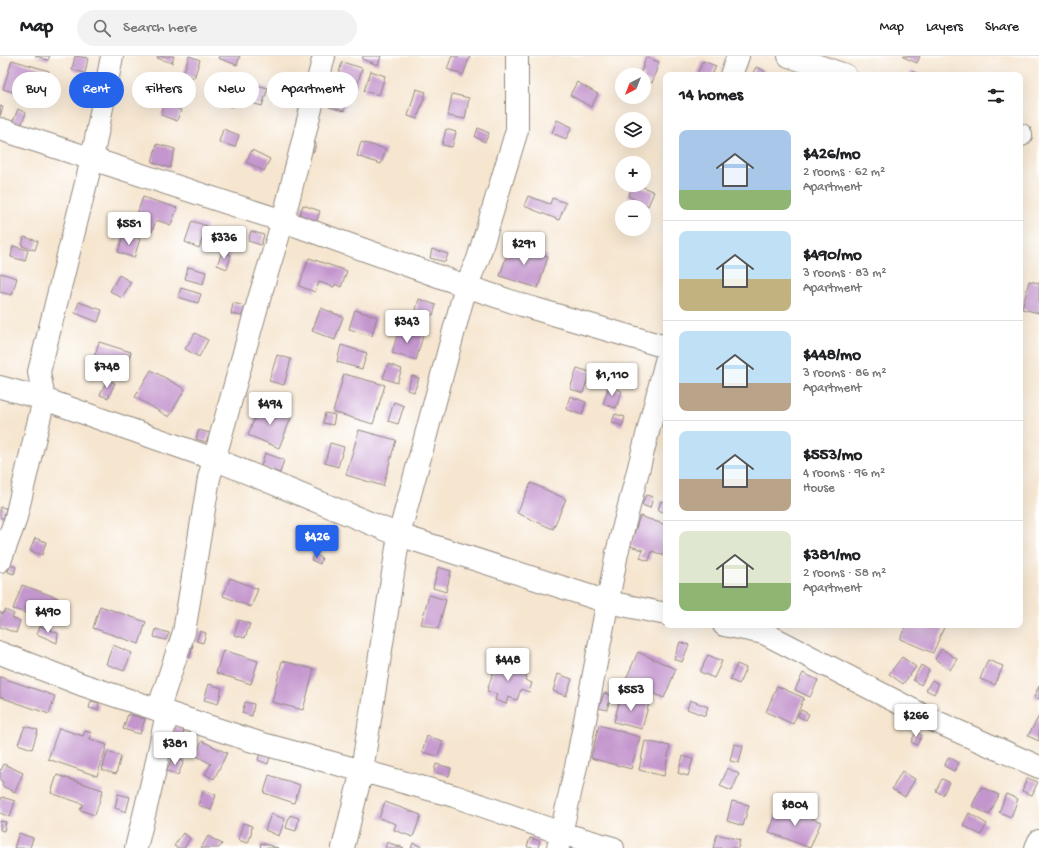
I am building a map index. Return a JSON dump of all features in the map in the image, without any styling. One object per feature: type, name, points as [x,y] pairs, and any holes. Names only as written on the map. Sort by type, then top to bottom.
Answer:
[{"type":"street","points":[[0,561],[15,521],[44,399],[38,372],[92,159],[112,56]]},
{"type":"street","points":[[136,848],[155,770],[163,712],[184,632],[209,478],[259,299],[283,221],[324,56]]},
{"type":"street","points":[[343,848],[362,770],[399,535],[466,286],[478,258],[517,130],[517,56]]},
{"type":"street","points":[[732,72],[738,56]]},
{"type":"street","points":[[789,56],[837,72]]},
{"type":"street","points":[[0,129],[283,221],[522,305],[663,346]]},
{"type":"street","points":[[559,841],[577,762],[617,552],[663,373]]},
{"type":"street","points":[[0,387],[44,399],[214,459],[399,535],[608,602],[663,613]]},
{"type":"street","points":[[739,628],[764,633],[930,719],[1039,768]]},
{"type":"street","points":[[0,653],[84,686],[256,742],[454,796],[559,841],[613,848]]},
{"type":"street","points":[[1036,848],[1039,841]]},
{"type":"building","points":[[35,56],[50,56],[48,60]]},
{"type":"building","points":[[75,56],[88,58],[85,72],[72,70]]},
{"type":"building","points":[[158,56],[174,56],[172,63],[157,58]]},
{"type":"building","points":[[189,56],[200,60],[196,72],[184,72]]},
{"type":"building","points":[[219,56],[240,56],[237,65],[218,58]]},
{"type":"building","points":[[363,56],[381,56],[378,65],[362,59]]},
{"type":"building","points":[[452,56],[470,56],[463,75],[447,69]]},
{"type":"building","points":[[920,56],[917,63],[903,57]]},
{"type":"building","points":[[646,57],[659,62],[652,83],[651,68],[642,68]]},
{"type":"building","points":[[12,60],[49,71],[12,72],[12,92],[3,89]]},
{"type":"building","points":[[703,61],[716,66],[713,72],[698,72]]},
{"type":"building","points":[[342,62],[362,68],[358,82],[358,72],[339,72]]},
{"type":"building","points":[[756,67],[765,71],[764,72],[754,72]]},
{"type":"building","points":[[371,71],[385,76],[379,95],[364,91]]},
{"type":"building","points":[[577,82],[598,94],[591,107],[570,95]]},
{"type":"building","points":[[259,86],[267,88],[262,106],[259,105]]},
{"type":"building","points":[[416,89],[426,92],[417,119],[408,116]]},
{"type":"building","points":[[452,94],[469,98],[465,119],[448,116]]},
{"type":"building","points":[[0,106],[3,107],[0,116]]},
{"type":"building","points":[[164,108],[176,108],[181,110],[177,121],[161,115]]},
{"type":"building","points":[[333,108],[345,108],[344,111]]},
{"type":"building","points":[[18,109],[26,113],[19,130],[11,126]]},
{"type":"building","points":[[557,120],[572,127],[566,139],[552,133]]},
{"type":"building","points":[[478,128],[489,133],[485,142],[475,137]]},
{"type":"building","points":[[223,129],[239,135],[235,147],[219,142]]},
{"type":"building","points":[[446,129],[456,132],[452,147],[442,145]]},
{"type":"building","points":[[309,141],[316,143],[314,152],[307,150]]},
{"type":"building","points":[[361,142],[386,149],[381,164],[357,156]]},
{"type":"building","points":[[157,144],[175,149],[170,168],[152,162]]},
{"type":"building","points":[[252,150],[270,159],[264,171],[246,162]]},
{"type":"building","points":[[651,191],[654,192],[651,200],[636,200],[628,196],[630,192],[651,192]]},
{"type":"building","points":[[528,196],[550,204],[552,198],[566,203],[559,220],[524,206]]},
{"type":"building","points":[[143,197],[177,208],[171,225],[156,220],[152,232],[133,226]]},
{"type":"building","points":[[303,205],[320,211],[316,223],[299,217]]},
{"type":"building","points":[[192,221],[207,226],[199,248],[185,242]]},
{"type":"building","points":[[251,231],[264,235],[261,245],[248,241]]},
{"type":"building","points":[[124,233],[140,239],[134,258],[118,252]]},
{"type":"building","points":[[24,237],[38,241],[35,250],[22,246]]},
{"type":"building","points":[[510,244],[548,256],[538,288],[500,276]]},
{"type":"building","points":[[13,246],[28,250],[25,261],[11,257]]},
{"type":"building","points":[[432,249],[448,254],[445,262],[430,258]]},
{"type":"building","points":[[222,252],[231,255],[227,269],[217,265]]},
{"type":"building","points":[[309,258],[347,271],[341,287],[335,284],[334,287],[319,282],[315,292],[299,286]]},
{"type":"building","points":[[188,267],[206,272],[203,284],[185,279]]},
{"type":"building","points":[[0,273],[17,278],[12,295],[0,292]]},
{"type":"building","points":[[119,275],[131,282],[122,298],[110,291]]},
{"type":"building","points":[[1029,281],[1039,283],[1039,313],[1023,309]]},
{"type":"building","points":[[181,288],[201,294],[198,303],[178,297]]},
{"type":"building","points":[[419,299],[436,305],[433,315],[416,310]]},
{"type":"building","points":[[79,302],[102,310],[98,322],[75,313]]},
{"type":"building","points":[[233,303],[245,306],[242,316],[231,314]]},
{"type":"building","points":[[321,308],[343,317],[335,340],[312,331]]},
{"type":"building","points":[[355,310],[377,317],[372,336],[349,329]]},
{"type":"building","points":[[399,328],[423,336],[416,360],[392,353]]},
{"type":"building","points":[[195,333],[208,340],[199,357],[185,349]]},
{"type":"building","points":[[99,342],[131,352],[126,368],[111,363],[109,370],[92,364]]},
{"type":"building","points":[[341,345],[367,353],[362,369],[337,362]]},
{"type":"building","points":[[277,355],[291,359],[284,385],[269,381]]},
{"type":"building","points":[[388,364],[402,369],[397,383],[383,378]]},
{"type":"building","points":[[577,368],[590,372],[583,393],[570,389]]},
{"type":"building","points":[[151,370],[185,389],[169,417],[135,397]]},
{"type":"building","points":[[344,374],[385,385],[373,424],[333,412]]},
{"type":"building","points":[[412,376],[419,378],[414,392],[407,390]]},
{"type":"building","points":[[107,379],[115,383],[108,398],[100,395]]},
{"type":"building","points":[[609,386],[622,391],[616,408],[603,404]]},
{"type":"building","points":[[570,396],[586,402],[582,415],[566,409]]},
{"type":"building","points":[[394,402],[404,406],[398,424],[388,421]]},
{"type":"building","points":[[260,405],[291,418],[279,448],[248,435]]},
{"type":"building","points":[[325,413],[335,415],[333,425],[323,423]]},
{"type":"building","points":[[615,414],[625,417],[622,426],[612,422]]},
{"type":"building","points":[[199,430],[210,433],[206,442],[196,439]]},
{"type":"building","points":[[359,430],[396,440],[383,486],[346,475]]},
{"type":"building","points":[[330,443],[344,447],[338,467],[325,463]]},
{"type":"building","points":[[265,453],[284,460],[280,473],[261,466]]},
{"type":"building","points":[[531,483],[566,499],[553,529],[517,513]]},
{"type":"building","points":[[646,495],[653,497],[650,508],[642,505]]},
{"type":"building","points":[[661,501],[663,501],[663,512],[658,510]]},
{"type":"building","points":[[0,507],[6,508],[4,518],[0,518]]},
{"type":"building","points":[[640,516],[663,524],[663,555],[652,551],[649,561],[640,558],[643,550],[630,546]]},
{"type":"building","points":[[35,538],[46,542],[42,555],[30,551]]},
{"type":"building","points":[[314,554],[322,558],[320,564],[311,560]]},
{"type":"building","points":[[10,565],[16,567],[14,574],[8,572]]},
{"type":"building","points":[[438,567],[451,571],[446,592],[433,588]]},
{"type":"building","points":[[230,578],[258,589],[251,607],[223,596]]},
{"type":"building","points":[[22,585],[58,598],[52,616],[35,610],[33,615],[13,609]]},
{"type":"building","points":[[429,595],[446,600],[438,629],[421,624]]},
{"type":"building","points":[[100,606],[146,622],[139,644],[93,628]]},
{"type":"building","points":[[5,610],[14,614],[12,618],[20,621],[16,633],[0,627],[0,612],[3,614]]},
{"type":"building","points":[[239,620],[250,624],[245,638],[234,635]]},
{"type":"building","points":[[40,626],[58,633],[57,643],[37,634]]},
{"type":"building","points":[[905,628],[944,628],[933,653],[900,639]]},
{"type":"building","points":[[156,629],[169,633],[166,640],[154,637]]},
{"type":"building","points":[[200,631],[206,633],[203,643],[196,641]]},
{"type":"building","points":[[680,642],[689,645],[682,662],[674,659]]},
{"type":"building","points":[[184,643],[193,645],[190,658],[182,656]]},
{"type":"building","points":[[113,645],[132,653],[124,671],[106,664]]},
{"type":"building","points":[[942,649],[957,659],[950,670],[935,659]]},
{"type":"building","points":[[223,650],[258,661],[251,684],[216,673]]},
{"type":"building","points":[[638,652],[676,669],[664,698],[625,681]]},
{"type":"building","points":[[708,655],[722,661],[714,678],[700,672]]},
{"type":"building","points":[[902,657],[916,667],[903,684],[889,674]]},
{"type":"building","points":[[497,660],[528,671],[525,680],[532,683],[529,692],[521,689],[517,700],[508,697],[506,704],[495,700],[497,694],[487,691]]},
{"type":"building","points":[[988,660],[1003,666],[995,685],[980,679]]},
{"type":"building","points":[[282,661],[314,669],[303,710],[272,702]]},
{"type":"building","points":[[737,664],[746,668],[739,684],[730,680]]},
{"type":"building","points":[[921,665],[929,670],[921,685],[913,680]]},
{"type":"building","points":[[803,673],[818,680],[810,697],[795,690]]},
{"type":"building","points":[[558,674],[572,679],[566,696],[553,691]]},
{"type":"building","points":[[0,677],[55,696],[49,714],[0,697]]},
{"type":"building","points":[[932,680],[939,684],[934,694],[926,690]]},
{"type":"building","points":[[209,684],[222,688],[218,704],[204,700]]},
{"type":"building","points":[[777,686],[804,698],[793,724],[766,712]]},
{"type":"building","points":[[1039,686],[1039,699],[1034,697]]},
{"type":"building","points":[[604,693],[611,695],[607,710],[599,708]]},
{"type":"building","points":[[621,695],[649,703],[642,729],[614,722]]},
{"type":"building","points":[[690,700],[708,707],[705,716],[687,709]]},
{"type":"building","points":[[91,701],[99,703],[98,710],[89,708]]},
{"type":"building","points":[[245,702],[254,704],[252,716],[242,713]]},
{"type":"building","points":[[801,710],[809,714],[806,720],[798,716]]},
{"type":"building","points":[[128,714],[145,719],[140,734],[123,729]]},
{"type":"building","points":[[1039,716],[1039,741],[1028,736]]},
{"type":"building","points":[[599,725],[640,737],[631,769],[591,758]]},
{"type":"building","points":[[25,726],[38,730],[32,749],[18,744]]},
{"type":"building","points":[[174,727],[184,729],[182,740],[171,738]]},
{"type":"building","points":[[59,728],[83,736],[85,731],[92,733],[90,739],[107,745],[97,776],[48,759]]},
{"type":"building","points":[[916,732],[922,735],[917,745],[911,742]]},
{"type":"building","points":[[427,736],[443,741],[438,756],[422,752]]},
{"type":"building","points":[[202,741],[227,753],[214,779],[205,774],[211,764],[195,755]]},
{"type":"building","points":[[645,741],[670,746],[664,776],[639,770]]},
{"type":"building","points":[[734,744],[743,746],[739,763],[730,761]]},
{"type":"building","points":[[107,752],[121,756],[116,774],[102,770]]},
{"type":"building","points":[[260,753],[270,757],[268,764],[258,760]]},
{"type":"building","points":[[173,756],[184,761],[178,775],[167,771]]},
{"type":"building","points":[[683,756],[693,759],[688,776],[678,773]]},
{"type":"building","points":[[949,757],[959,763],[954,771],[944,766]]},
{"type":"building","points":[[4,764],[23,773],[15,792],[2,786],[3,782],[0,780],[0,769],[1,770]]},
{"type":"building","points":[[436,764],[451,768],[449,776],[434,772]]},
{"type":"building","points":[[728,768],[739,774],[732,791],[720,786]]},
{"type":"building","points":[[902,771],[915,779],[905,797],[892,789]]},
{"type":"building","points":[[57,775],[103,790],[95,815],[80,810],[83,804],[51,793]]},
{"type":"building","points":[[269,775],[300,785],[294,803],[264,793]]},
{"type":"building","points":[[1027,778],[1038,782],[1032,795],[1022,791]]},
{"type":"building","points":[[942,779],[949,782],[943,795],[936,791]]},
{"type":"building","points":[[981,787],[999,795],[989,815],[972,806]]},
{"type":"building","points":[[204,790],[216,795],[211,810],[198,805]]},
{"type":"building","points":[[118,794],[130,797],[126,812],[115,808]]},
{"type":"building","points":[[1006,794],[1018,799],[1011,817],[999,812]]},
{"type":"building","points":[[2,797],[15,801],[10,817],[0,813],[0,803]]},
{"type":"building","points":[[732,801],[749,805],[743,826],[727,821]]},
{"type":"building","points":[[385,802],[421,815],[413,837],[394,830],[396,824],[379,818]]},
{"type":"building","points":[[780,805],[821,822],[810,848],[769,832]]},
{"type":"building","points":[[969,813],[987,824],[981,835],[963,825]]},
{"type":"building","points":[[271,814],[285,819],[279,836],[265,830]]},
{"type":"building","points":[[290,815],[299,818],[296,831],[286,828]]},
{"type":"building","points":[[0,821],[6,822],[4,831],[0,830]]},
{"type":"building","points":[[243,823],[252,826],[248,843],[238,840]]},
{"type":"building","points":[[19,833],[33,838],[30,848],[14,848]]},
{"type":"building","points":[[183,833],[190,838],[184,848],[174,846]]},
{"type":"building","points":[[717,834],[740,840],[738,848],[713,848]]},
{"type":"building","points":[[208,836],[222,844],[219,848],[201,848]]},
{"type":"building","points":[[530,838],[540,841],[538,848],[527,847]]},
{"type":"building","points":[[387,842],[404,848],[385,848]]},
{"type":"building","points":[[261,843],[278,848],[260,848]]},
{"type":"building","points":[[413,843],[422,847],[411,848]]}]
